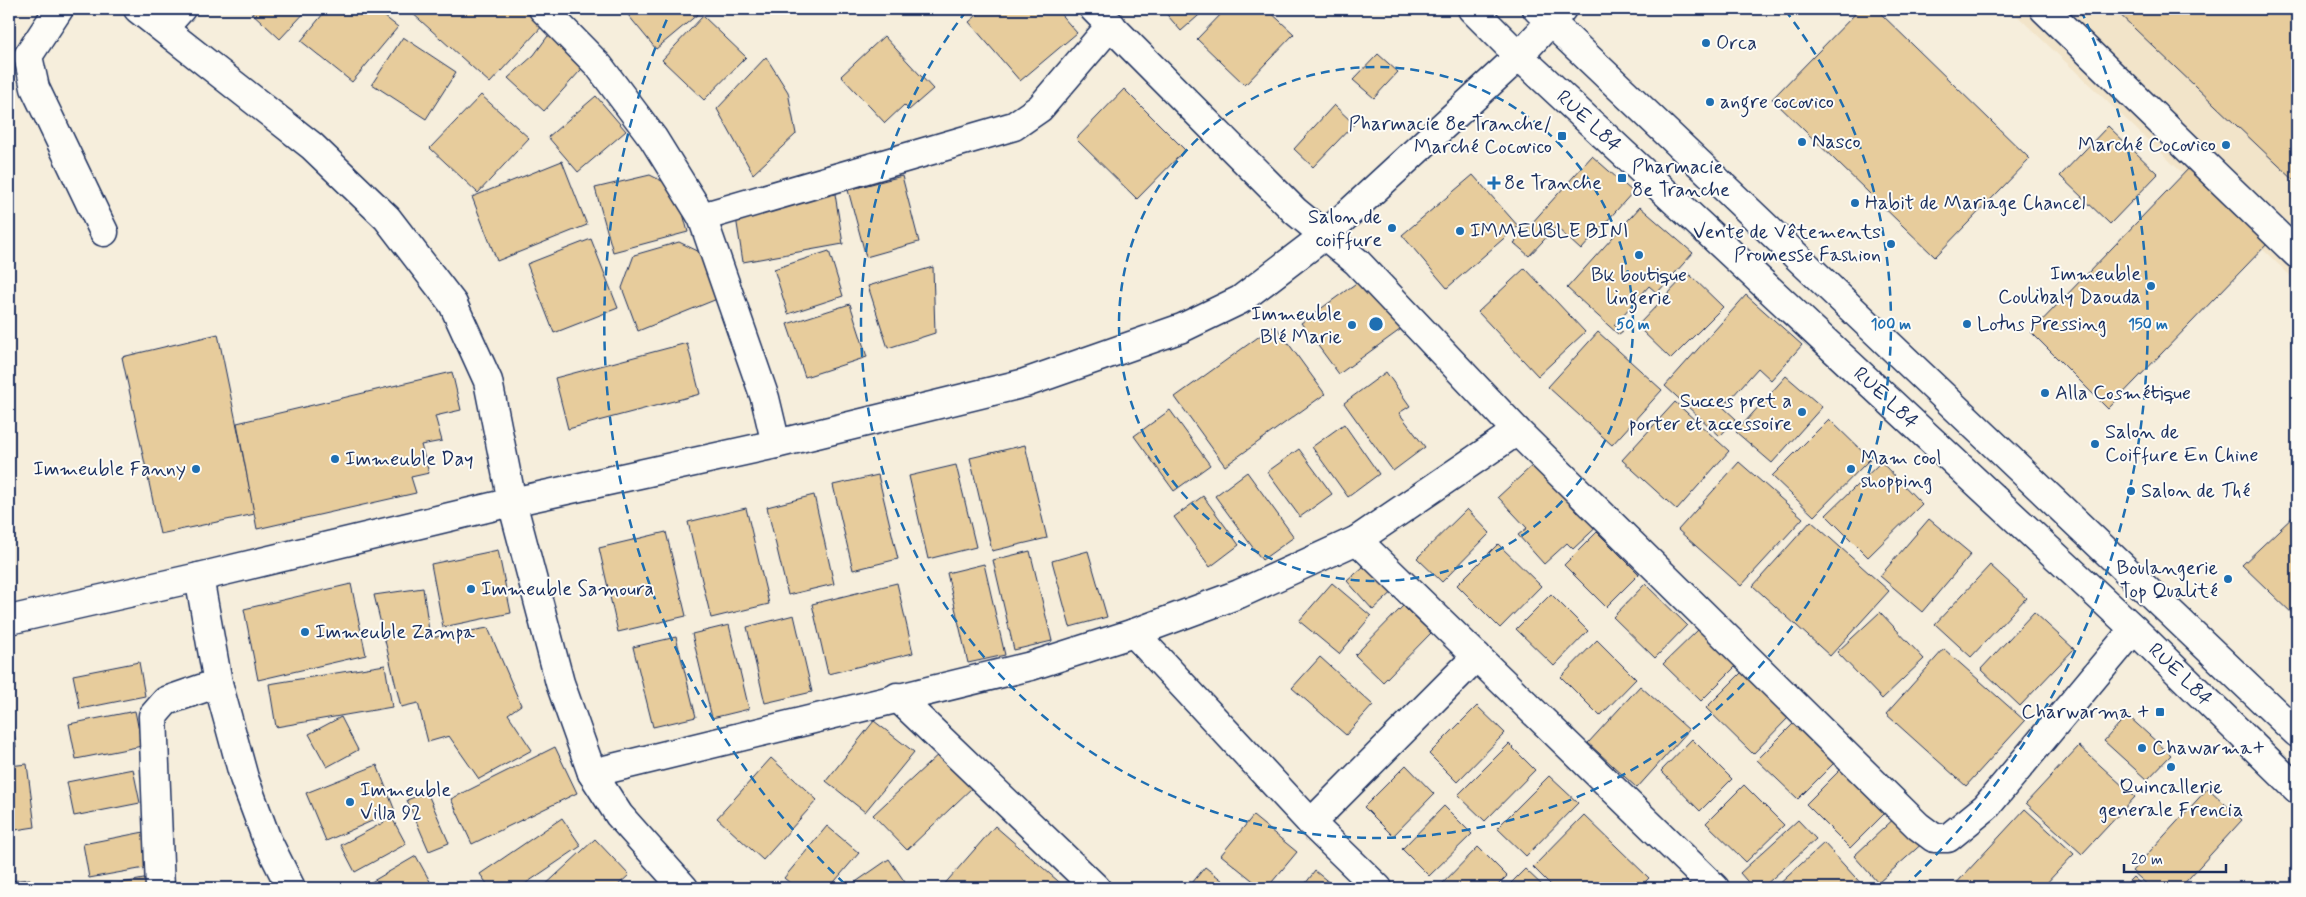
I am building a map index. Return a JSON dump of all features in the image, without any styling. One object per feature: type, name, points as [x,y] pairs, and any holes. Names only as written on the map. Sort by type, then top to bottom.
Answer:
[{"type":"street","points":[[59,9],[28,56],[35,88],[104,232]]},
{"type":"street","points":[[138,9],[172,19],[312,146],[387,218],[453,304],[488,381],[512,502],[560,683],[592,773],[619,815],[684,888]]},
{"type":"street","points":[[543,9],[604,73],[653,138],[702,217],[766,398],[776,444]]},
{"type":"street","name":"RUE L84","points":[[1472,9],[1519,56],[2134,629],[2297,789]]},
{"type":"street","points":[[2044,9],[2297,254]]},
{"type":"street","points":[[9,620],[199,577],[512,502],[776,444],[1025,383],[1182,328],[1240,300],[1325,235],[1519,56],[1550,13]]},
{"type":"street","name":"RUE L84","points":[[1550,13],[2297,733]]},
{"type":"street","points":[[702,217],[1014,126],[1040,108],[1102,17],[1295,211],[1356,262],[1517,431],[1918,826],[1934,838],[1948,838],[1986,807],[2134,629]]},
{"type":"street","points":[[592,773],[896,697],[1031,666],[1134,633],[1239,594],[1357,540],[1517,431]]},
{"type":"street","points":[[1357,540],[1715,888]]},
{"type":"street","points":[[199,577],[218,683],[244,778],[267,840],[291,888]]},
{"type":"street","points":[[1134,633],[1311,823],[1378,888]]},
{"type":"street","points":[[1311,823],[1477,656]]},
{"type":"street","points":[[160,888],[153,716],[166,701],[218,683]]},
{"type":"street","points":[[896,697],[1096,888]]},
{"type":"shaded area","name":"Marché Cocovico","points":[[2010,9],[2297,9],[2297,282]]},
{"type":"building","points":[[248,9],[308,9],[280,39]]},
{"type":"building","points":[[327,9],[375,9],[398,27],[352,82],[301,41]]},
{"type":"building","points":[[414,9],[532,9],[546,22],[490,83],[411,12]]},
{"type":"building","points":[[704,9],[656,49],[624,10]]},
{"type":"building","points":[[953,9],[963,9],[957,14]]},
{"type":"building","points":[[984,9],[1056,9],[1077,33],[1020,81],[969,22]]},
{"type":"building","points":[[1162,9],[1206,9],[1181,31]]},
{"type":"building","points":[[1226,9],[1267,9],[1294,34],[1245,85],[1197,39]]},
{"type":"building","points":[[1860,9],[1876,9],[2030,159],[1935,257],[1772,99]]},
{"type":"building","name":"Marché Cocovico","points":[[2114,9],[2297,9],[2297,183]]},
{"type":"building","points":[[703,16],[746,57],[704,100],[662,60]]},
{"type":"building","points":[[553,29],[589,61],[544,111],[508,78],[534,55]]},
{"type":"building","points":[[884,36],[933,89],[909,110],[904,105],[885,123],[841,76]]},
{"type":"building","points":[[403,37],[456,72],[426,119],[372,84]]},
{"type":"building","points":[[1378,54],[1398,72],[1374,98],[1353,80]]},
{"type":"building","points":[[766,57],[788,92],[796,134],[753,174],[717,109]]},
{"type":"building","points":[[1124,89],[1185,150],[1137,199],[1076,139]]},
{"type":"building","points":[[481,95],[529,138],[478,193],[430,148]]},
{"type":"building","points":[[596,96],[626,131],[578,172],[548,137]]},
{"type":"building","points":[[1334,105],[1354,124],[1313,167],[1294,149]]},
{"type":"building","points":[[2108,126],[2158,174],[2110,224],[2060,176]]},
{"type":"building","points":[[1592,156],[1633,192],[1581,250],[1556,227],[1529,256],[1514,243]]},
{"type":"building","points":[[562,161],[587,225],[497,261],[472,197]]},
{"type":"building","name":"Immeuble Coulibaly Daouda","points":[[2192,165],[2271,240],[2108,409],[2031,332]]},
{"type":"building","points":[[650,175],[676,188],[688,232],[613,252],[595,188]]},
{"type":"building","name":"IMMEUBLE BINI","points":[[1473,175],[1518,226],[1447,288],[1402,235]]},
{"type":"building","points":[[902,176],[919,242],[866,257],[848,190]]},
{"type":"building","points":[[835,194],[843,244],[743,262],[735,211]]},
{"type":"building","points":[[1640,207],[1693,253],[1657,293],[1649,286],[1614,325],[1623,332],[1619,335],[1567,288]]},
{"type":"building","points":[[591,239],[618,308],[554,333],[527,264]]},
{"type":"building","points":[[679,242],[706,255],[722,297],[638,331],[622,288],[634,255]]},
{"type":"building","points":[[829,251],[843,296],[788,314],[774,269]]},
{"type":"building","points":[[933,267],[935,333],[888,348],[868,286]]},
{"type":"building","points":[[1525,268],[1585,332],[1538,376],[1478,312]]},
{"type":"building","points":[[1688,273],[1723,307],[1671,359],[1637,326]]},
{"type":"building","name":"Immeuble Blé Marie","points":[[1366,276],[1404,327],[1339,374],[1301,323]]},
{"type":"building","points":[[1746,295],[1802,345],[1771,380],[1758,368],[1723,407],[1736,419],[1720,436],[1665,386]]},
{"type":"building","points":[[850,304],[867,357],[805,377],[787,324]]},
{"type":"building","points":[[1275,325],[1325,394],[1225,466],[1175,397]]},
{"type":"building","points":[[1598,332],[1662,390],[1612,445],[1548,387]]},
{"type":"building","name":"Immeuble Fanny","points":[[218,334],[255,514],[160,534],[122,357]]},
{"type":"building","points":[[687,343],[700,394],[568,429],[555,378]]},
{"type":"building","name":"Immeuble Day","points":[[452,372],[461,410],[435,416],[442,441],[421,445],[429,473],[411,477],[416,493],[257,529],[237,423]]},
{"type":"building","points":[[1386,372],[1410,406],[1399,413],[1425,447],[1393,471],[1344,403]]},
{"type":"building","points":[[1786,376],[1822,407],[1772,463],[1736,432]]},
{"type":"building","points":[[1675,402],[1729,451],[1677,510],[1622,460]]},
{"type":"building","points":[[1170,410],[1210,465],[1174,491],[1134,436]]},
{"type":"building","points":[[1829,419],[1870,459],[1814,516],[1772,476]]},
{"type":"building","points":[[1344,424],[1379,474],[1348,497],[1312,447]]},
{"type":"building","points":[[1025,445],[1047,538],[992,551],[970,458]]},
{"type":"building","points":[[1299,449],[1332,494],[1300,517],[1267,472]]},
{"type":"building","points":[[1739,462],[1803,518],[1741,586],[1678,530]]},
{"type":"building","points":[[1881,462],[1922,504],[1868,557],[1826,515]]},
{"type":"building","points":[[1534,464],[1578,513],[1589,504],[1604,520],[1573,549],[1567,543],[1544,564],[1518,535],[1527,528],[1498,497]]},
{"type":"building","points":[[956,465],[976,547],[928,559],[909,476]]},
{"type":"building","points":[[1247,472],[1294,537],[1262,560],[1215,496]]},
{"type":"building","points":[[878,475],[898,559],[853,570],[833,485]]},
{"type":"building","points":[[814,495],[834,584],[788,595],[767,507]]},
{"type":"building","points":[[1203,496],[1239,545],[1210,567],[1174,517]]},
{"type":"building","points":[[746,508],[769,604],[711,618],[688,522]]},
{"type":"building","points":[[1467,509],[1490,533],[1442,582],[1417,558]]},
{"type":"building","points":[[2297,513],[2297,618],[2242,565]]},
{"type":"building","points":[[1929,519],[1971,554],[1922,612],[1880,576]]},
{"type":"building","points":[[1811,521],[1889,591],[1830,656],[1753,586]]},
{"type":"building","points":[[666,532],[686,616],[618,632],[599,548]]},
{"type":"building","points":[[1597,532],[1639,574],[1606,607],[1564,565]]},
{"type":"building","points":[[1498,544],[1541,586],[1500,628],[1457,585]]},
{"type":"building","name":"Immeuble Samoura","points":[[498,550],[511,613],[443,627],[431,564]]},
{"type":"building","points":[[1030,551],[1052,641],[1014,650],[993,560]]},
{"type":"building","points":[[1088,551],[1107,617],[1070,627],[1052,561]]},
{"type":"building","points":[[1371,560],[1397,588],[1373,610],[1347,581]]},
{"type":"building","points":[[984,564],[1005,655],[968,663],[947,573]]},
{"type":"building","points":[[1990,565],[2026,598],[1971,657],[1935,624]]},
{"type":"building","points":[[897,583],[913,653],[828,674],[812,604]]},
{"type":"building","points":[[1332,583],[1371,616],[1339,654],[1299,621]]},
{"type":"building","name":"Immeuble Zampa","points":[[351,584],[366,655],[258,680],[244,609]]},
{"type":"building","points":[[1645,584],[1687,625],[1655,658],[1613,617]]},
{"type":"building","points":[[423,588],[430,638],[488,628],[521,705],[508,714],[532,750],[479,779],[449,736],[428,742],[418,703],[401,707],[374,595]]},
{"type":"building","points":[[1551,594],[1588,631],[1554,666],[1516,629]]},
{"type":"building","points":[[1403,606],[1431,633],[1383,682],[1355,655]]},
{"type":"building","points":[[1880,612],[1924,659],[1882,699],[1837,652]]},
{"type":"building","points":[[2034,612],[2074,649],[2020,706],[1981,669]]},
{"type":"building","points":[[794,615],[812,692],[765,703],[747,627]]},
{"type":"building","points":[[729,625],[749,709],[712,718],[692,634]]},
{"type":"building","points":[[1699,629],[1736,666],[1701,701],[1663,664]]},
{"type":"building","points":[[676,637],[696,717],[653,727],[633,647]]},
{"type":"building","points":[[1597,640],[1636,679],[1600,716],[1561,677]]},
{"type":"building","points":[[1944,649],[2025,721],[1966,786],[1886,714]]},
{"type":"building","points":[[1320,657],[1373,705],[1346,735],[1292,688]]},
{"type":"building","points":[[139,662],[145,696],[80,709],[73,675]]},
{"type":"building","points":[[385,665],[392,707],[276,727],[269,684]]},
{"type":"building","points":[[1743,671],[1789,717],[1753,754],[1706,708]]},
{"type":"building","points":[[1640,686],[1689,730],[1637,788],[1588,743]]},
{"type":"building","points":[[9,693],[16,747],[9,747]]},
{"type":"building","points":[[1477,706],[1505,733],[1457,782],[1429,754]]},
{"type":"building","points":[[135,711],[142,746],[76,759],[69,724]]},
{"type":"building","points":[[2127,715],[2171,755],[2147,780],[2104,741]]},
{"type":"building","points":[[341,717],[358,750],[327,767],[309,734]]},
{"type":"building","points":[[1798,719],[1838,759],[1798,799],[1757,760]]},
{"type":"building","points":[[874,721],[914,752],[865,812],[826,781]]},
{"type":"building","points":[[1692,739],[1732,779],[1700,811],[1661,771]]},
{"type":"building","points":[[1509,744],[1535,770],[1485,821],[1458,795]]},
{"type":"building","points":[[2079,746],[2135,797],[2082,854],[2026,803]]},
{"type":"building","points":[[555,747],[577,793],[472,844],[451,799]]},
{"type":"building","points":[[942,751],[975,785],[907,850],[873,815]]},
{"type":"building","points":[[771,758],[817,800],[763,860],[717,818]]},
{"type":"building","points":[[27,764],[35,827],[9,831],[9,766]]},
{"type":"building","name":"Immeuble Villa 92","points":[[377,765],[395,811],[326,841],[306,793]]},
{"type":"building","points":[[1406,765],[1434,794],[1393,836],[1364,807]]},
{"type":"building","points":[[1842,768],[1886,812],[1850,848],[1806,804]]},
{"type":"building","points":[[133,769],[140,803],[74,816],[67,782]]},
{"type":"building","points":[[1549,776],[1578,803],[1526,856],[1497,828]]},
{"type":"building","points":[[1744,785],[1784,825],[1746,862],[1706,823]]},
{"type":"building","points":[[2208,788],[2242,820],[2180,888],[2151,888],[2132,871]]},
{"type":"building","points":[[427,792],[449,843],[429,851],[407,800]]},
{"type":"building","points":[[1444,806],[1472,834],[1429,876],[1402,849]]},
{"type":"building","points":[[2025,809],[2074,854],[2042,888],[1952,888]]},
{"type":"building","points":[[1900,813],[1925,841],[1878,883],[1854,856]]},
{"type":"building","points":[[1584,815],[1649,878],[1639,888],[1554,888],[1533,867]]},
{"type":"building","points":[[1253,816],[1297,852],[1267,888],[1262,888],[1221,855]]},
{"type":"building","points":[[392,818],[406,844],[355,872],[341,845]]},
{"type":"building","points":[[562,818],[581,846],[519,888],[490,888],[480,874]]},
{"type":"building","points":[[1798,820],[1816,839],[1762,888],[1753,888],[1740,873]]},
{"type":"building","points":[[827,826],[859,853],[829,888],[796,888],[784,878]]},
{"type":"building","points":[[995,826],[1066,888],[942,887]]},
{"type":"building","points":[[149,831],[156,866],[89,878],[83,844]]},
{"type":"building","points":[[595,839],[629,875],[615,888],[542,888]]},
{"type":"building","points":[[1824,843],[1865,888],[1776,887]]},
{"type":"building","points":[[1478,847],[1507,876],[1495,888],[1438,888]]},
{"type":"building","points":[[416,856],[432,885],[426,888],[361,888]]},
{"type":"building","points":[[889,859],[909,888],[847,888]]},
{"type":"building","points":[[1205,867],[1232,888],[1188,888]]},
{"type":"building","points":[[1525,869],[1545,888],[1506,888]]},
{"type":"building","points":[[1315,871],[1336,888],[1302,888]]},
{"type":"building","points":[[2133,877],[2145,888],[2122,888]]},
{"type":"building","points":[[149,878],[151,888],[96,888]]},
{"type":"building","points":[[30,879],[31,888],[9,888],[9,881]]},
{"type":"place","name":"Orca","points":[[1706,43]]},
{"type":"place","name":"angre cocovico","points":[[1710,102]]},
{"type":"place","name":"Pharmacie 8e Tranche/ Marché Cocovico","points":[[1562,136]]},
{"type":"place","name":"Nasco","points":[[1802,142]]},
{"type":"place","name":"Marché Cocovico","points":[[2226,145]]},
{"type":"place","name":"Pharmacie 8e Tranche","points":[[1622,178]]},
{"type":"place","name":"8e Tranche","points":[[1494,183]]},
{"type":"place","name":"Habit de Mariage Chancel","points":[[1855,203]]},
{"type":"place","name":"Salon de coiffure","points":[[1392,228]]},
{"type":"place","name":"IMMEUBLE BINI","points":[[1460,231]]},
{"type":"place","name":"Vente de Vêtements Promesse Fashion","points":[[1891,244]]},
{"type":"place","name":"Bk boutique lingerie","points":[[1639,255]]},
{"type":"place","name":"Immeuble Coulibaly Daouda","points":[[2151,286]]},
{"type":"place","name":"Lotus Pressing","points":[[1967,324]]},
{"type":"place","name":"Immeuble Blé Marie","points":[[1352,325]]},
{"type":"place","name":"Alla Cosmétique","points":[[2045,393]]},
{"type":"place","name":"Succes pret a porter et accessoire","points":[[1802,412]]},
{"type":"place","name":"Salon de Coiffure En Chine","points":[[2095,444]]},
{"type":"place","name":"Immeuble Day","points":[[335,459]]},
{"type":"place","name":"Immeuble Fanny","points":[[196,469]]},
{"type":"place","name":"Mam cool shopping","points":[[1851,469]]},
{"type":"place","name":"Salon de Thé","points":[[2131,491]]},
{"type":"place","name":"Boulangerie Top Qualité","points":[[2228,579]]},
{"type":"place","name":"Immeuble Samoura","points":[[471,589]]},
{"type":"place","name":"Immeuble Zampa","points":[[305,632]]},
{"type":"place","name":"Charwarma +","points":[[2160,712]]},
{"type":"place","name":"Chawarma+","points":[[2142,748]]},
{"type":"place","name":"Quincallerie generale Frencia","points":[[2171,767]]},
{"type":"place","name":"Immeuble Villa 92","points":[[350,802]]}]
